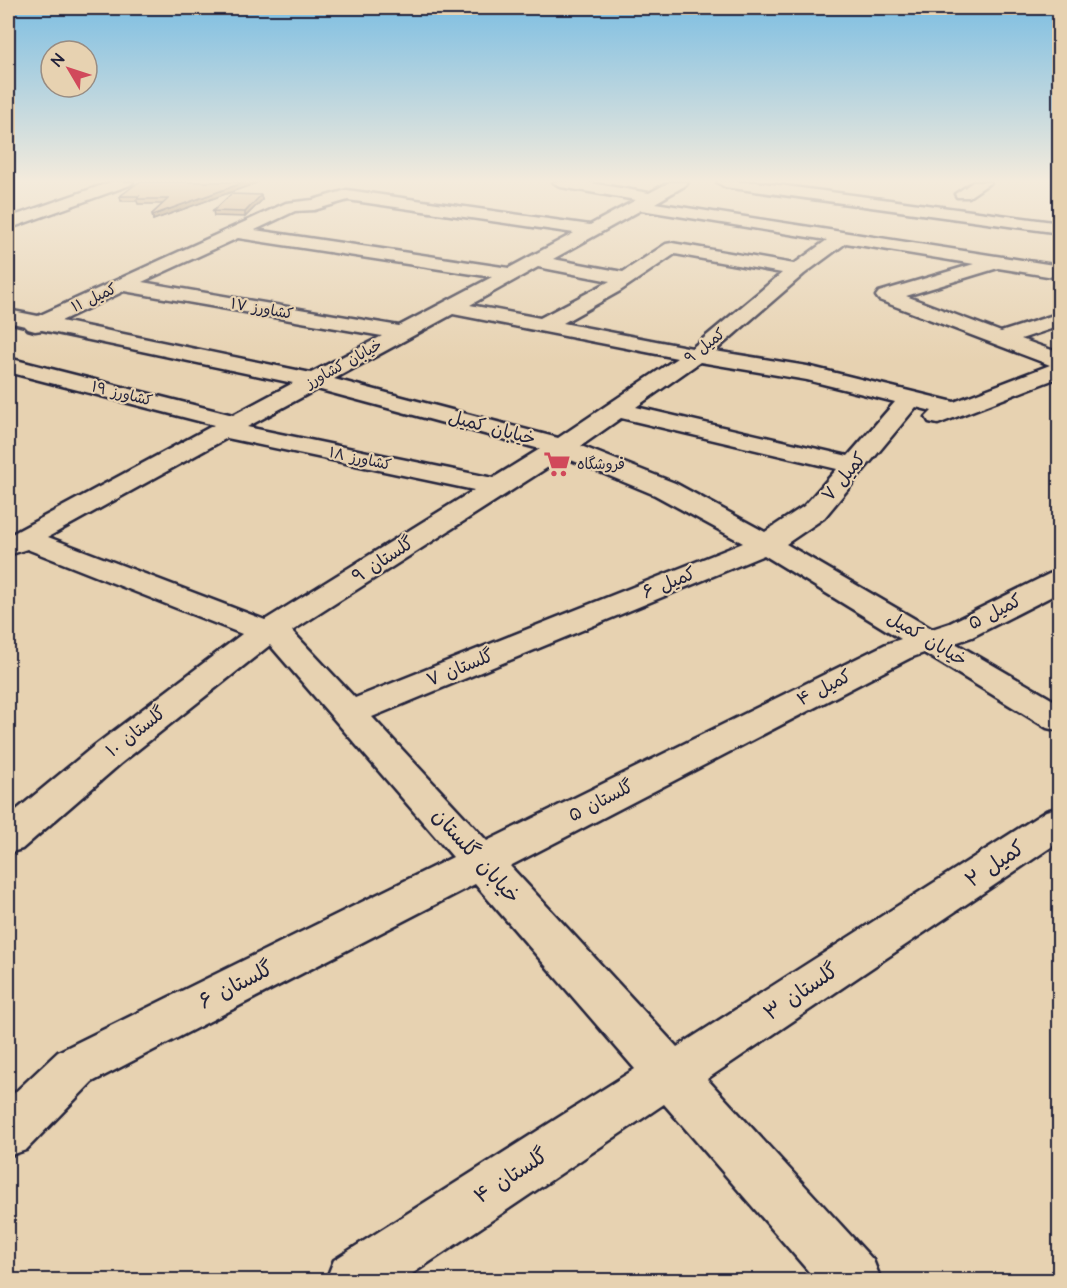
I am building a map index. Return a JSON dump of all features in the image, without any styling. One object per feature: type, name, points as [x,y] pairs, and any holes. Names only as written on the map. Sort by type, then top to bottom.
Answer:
[{"type":"street","name":"کمیل ۱۱","points":[[8,339],[214,242]]},
{"type":"street","points":[[302,242],[511,274]]},
{"type":"street","name":"خیابان کشاورز","points":[[16,543],[569,242]]},
{"type":"street","name":"کمیل ۹","points":[[561,447],[696,355],[797,270],[836,242]]},
{"type":"street","points":[[923,242],[1001,262],[1059,272]]},
{"type":"street","points":[[543,326],[626,278],[672,248],[797,270]]},
{"type":"street","points":[[535,261],[626,278]]},
{"type":"street","points":[[1001,262],[886,296],[1059,362]]},
{"type":"street","name":"کشاورز ۱۷","points":[[123,285],[402,333]]},
{"type":"street","points":[[450,307],[696,355],[807,373],[957,410]]},
{"type":"street","name":"خیابان کمیل","points":[[8,316],[314,381],[561,447],[665,489],[766,544],[930,640],[1059,720]]},
{"type":"street","points":[[1000,339],[1059,319]]},
{"type":"street","name":"کشاورز ۱۹","points":[[8,365],[229,427]]},
{"type":"street","points":[[875,441],[1059,369]]},
{"type":"street","name":"کمیل ۷","points":[[766,544],[814,512],[911,398]]},
{"type":"street","points":[[616,410],[854,465]]},
{"type":"street","name":"کشاورز ۱۸","points":[[229,427],[496,487]]},
{"type":"street","name":"گلستان ۹","points":[[270,632],[561,447]]},
{"type":"street","name":"خیابان گلستان","points":[[16,543],[282,638],[854,1281]]},
{"type":"street","name":"کمیل ۶","points":[[572,623],[766,544]]},
{"type":"street","name":"کمیل ۵","points":[[930,640],[961,630],[1059,580]]},
{"type":"street","name":"گلستان ۷","points":[[349,713],[572,623]]},
{"type":"street","name":"گلستان ۱۰","points":[[8,838],[107,755],[252,642],[270,632]]},
{"type":"street","name":"کمیل ۴","points":[[721,741],[898,651],[930,640]]},
{"type":"street","name":"گلستان ۵","points":[[481,861],[721,741]]},
{"type":"street","name":"کمیل ۲","points":[[930,907],[1059,820]]},
{"type":"street","name":"گلستان ۶","points":[[8,1133],[75,1067],[481,861]]},
{"type":"street","name":"گلستان ۳","points":[[671,1075],[703,1057],[930,907]]},
{"type":"street","name":"گلستان ۴","points":[[354,1281],[637,1093],[671,1075]]},
{"type":"place","name":"فروشگاه","points":[[557,464]]}]
